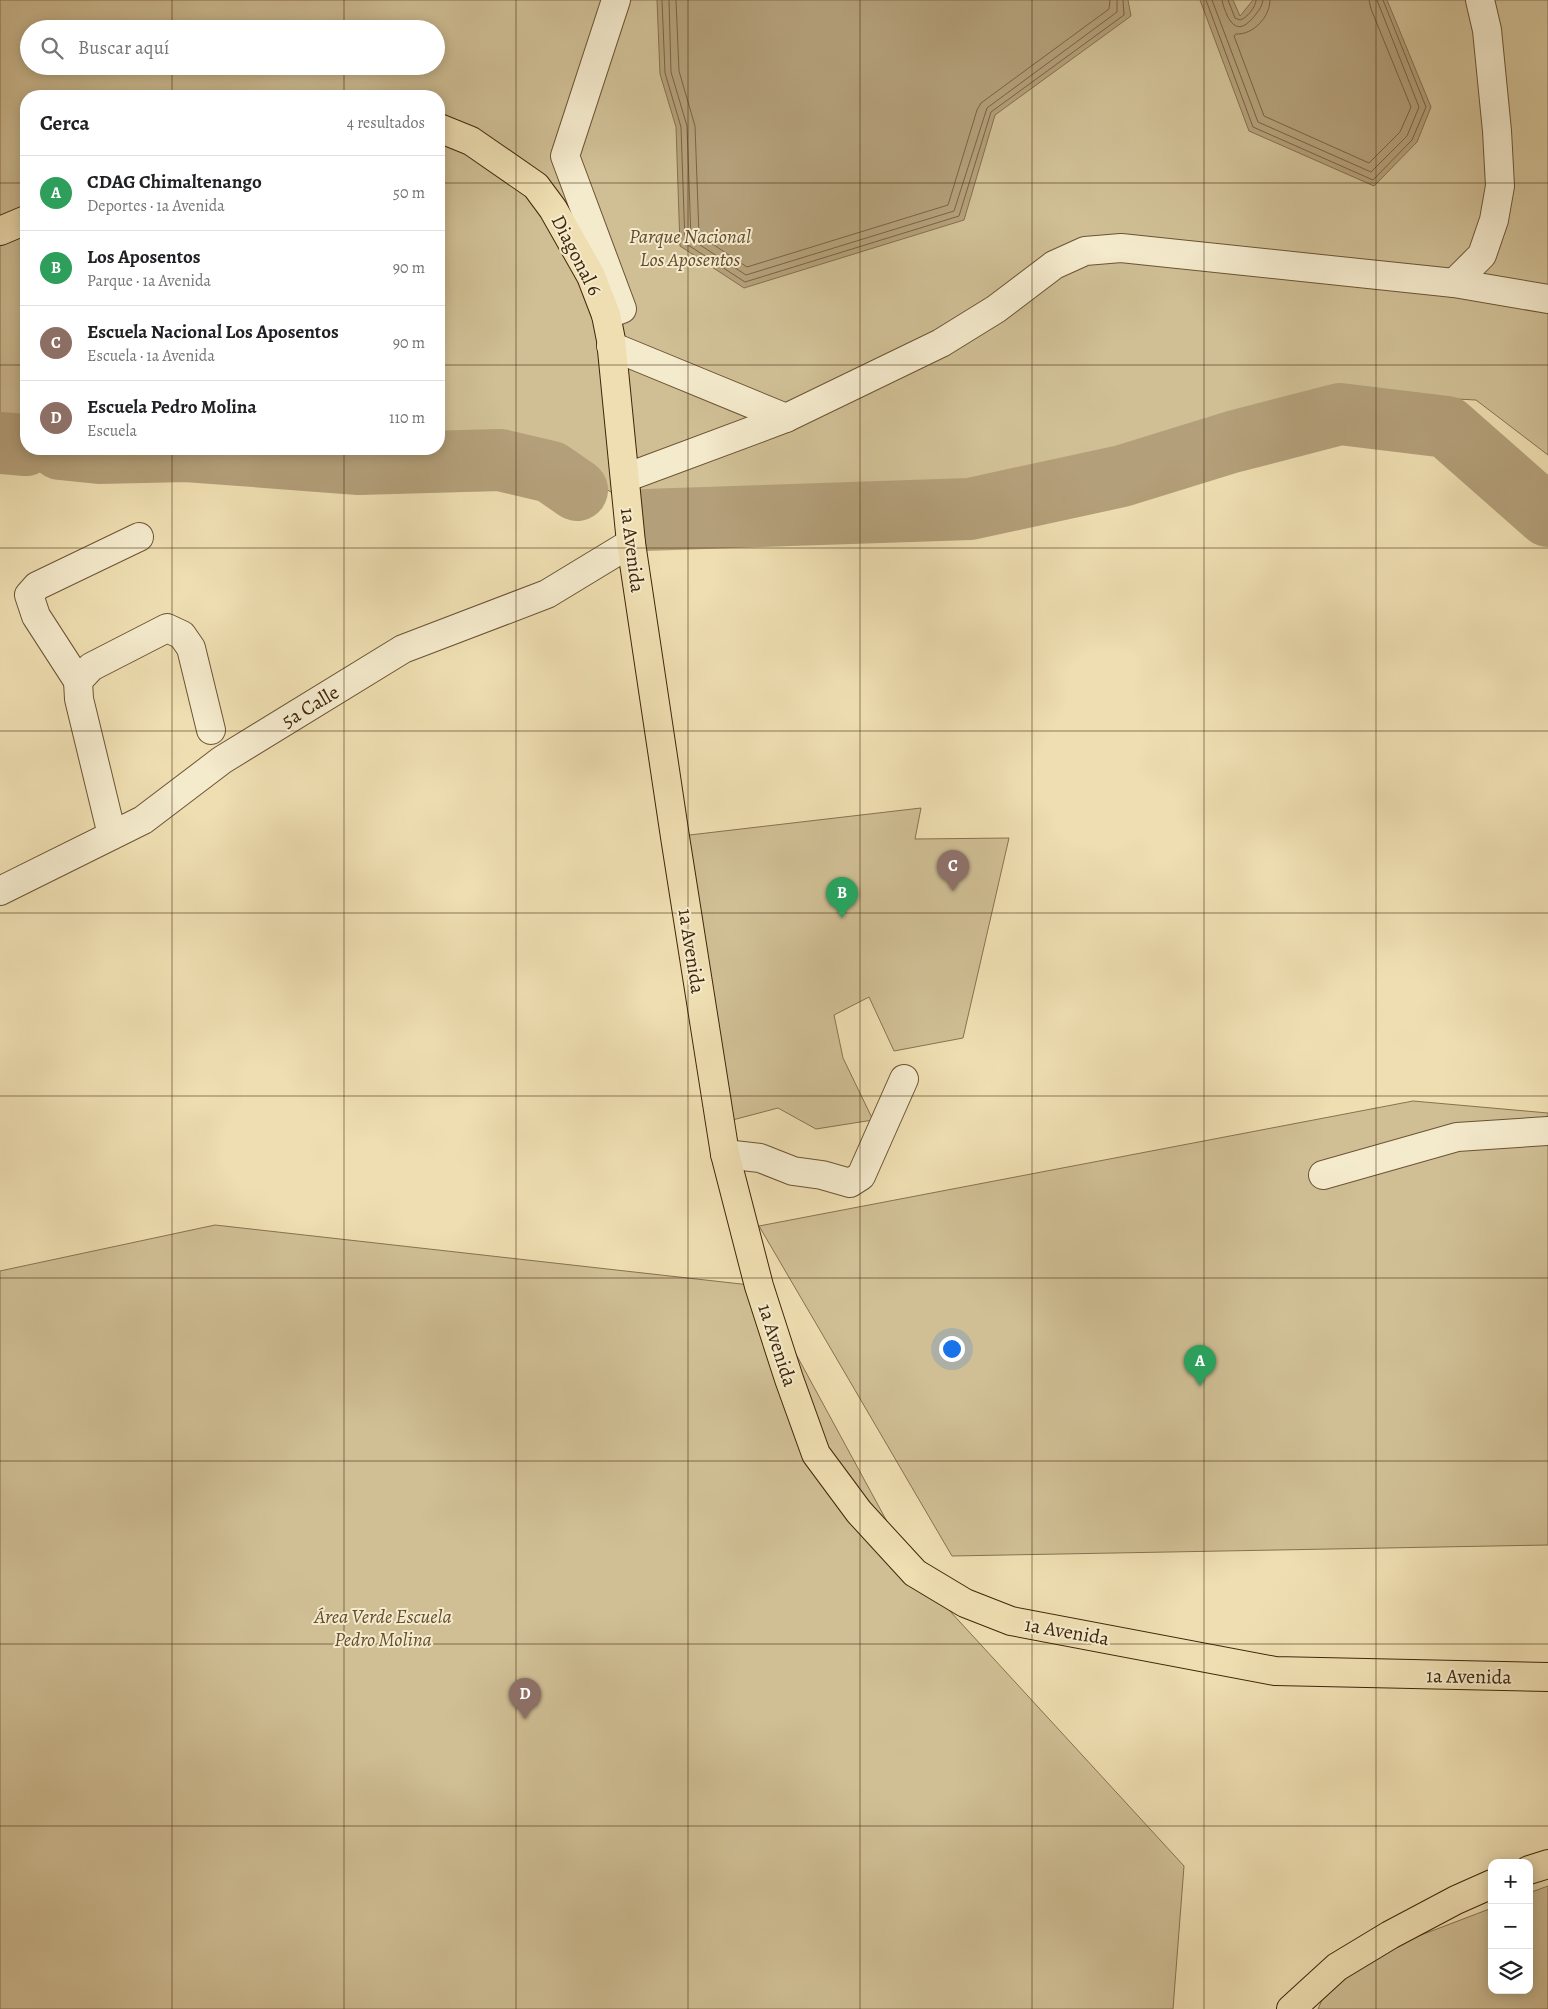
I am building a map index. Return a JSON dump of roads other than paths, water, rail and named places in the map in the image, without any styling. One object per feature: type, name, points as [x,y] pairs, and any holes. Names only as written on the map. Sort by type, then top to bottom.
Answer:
[{"type":"main road","name":"Diagonal 6","points":[[445,130],[471,141],[536,186],[574,243],[591,276],[606,315],[612,346],[621,441]]},
{"type":"main road","points":[[0,231],[20,223]]},
{"type":"main road","name":"1a Avenida","points":[[621,441],[631,543],[674,837],[724,1154],[759,1286],[816,1454],[859,1512],[915,1573],[965,1603],[1011,1621],[1275,1671],[1548,1678]]},
{"type":"main road","points":[[1533,1869],[1548,1864]]},
{"type":"main road","points":[[1291,2009],[1337,1966],[1439,1908],[1488,1886]]},
{"type":"street","points":[[606,315],[622,309],[565,156],[616,0]]},
{"type":"street","points":[[1454,283],[1482,255],[1494,220],[1500,186],[1498,131],[1487,30],[1480,0]]},
{"type":"street","points":[[625,478],[786,418],[941,344],[968,325],[996,309],[1054,265],[1085,251],[1120,248],[1454,283],[1548,299]]},
{"type":"street","points":[[612,346],[786,418]]},
{"type":"street","points":[[112,835],[78,699],[78,681],[36,616],[30,595],[37,586],[139,537]]},
{"type":"street","name":"5a Calle","points":[[0,892],[143,820],[222,760],[403,649],[547,594],[631,543]]},
{"type":"street","points":[[78,681],[91,667],[167,628],[182,635],[191,648],[211,730]]},
{"type":"street","points":[[724,1154],[760,1158],[793,1171],[822,1175],[850,1183],[861,1176],[904,1079]]},
{"type":"street","points":[[1323,1174],[1457,1137],[1548,1131]]},
{"type":"water","points":[[657,0],[1128,0],[1131,16],[995,115],[964,220],[744,288],[680,246],[676,127],[660,74]]},
{"type":"water","points":[[1200,0],[1233,0],[1240,16],[1253,0],[1387,0],[1431,107],[1417,142],[1374,186],[1249,131]]},
{"type":"waterway","points":[[645,520],[970,509],[1122,476],[1232,442],[1340,414],[1447,427],[1548,516]]},
{"type":"waterway","points":[[0,443],[20,445]]},
{"type":"waterway","points":[[239,455],[359,464],[500,460],[551,472],[577,490]]},
{"type":"place","name":"Escuela Nacional Los Aposentos","points":[[953,891]]},
{"type":"place","name":"Los Aposentos","points":[[842,918]]},
{"type":"place","name":"CDAG Chimaltenango","points":[[1200,1386]]},
{"type":"place","name":"Escuela Pedro Molina","points":[[525,1719]]},
{"type":"park label","name":"Parque Nacional Los Aposentos","points":[[690,248]]},
{"type":"park label","name":"Área Verde Escuela Pedro Molina","points":[[383,1628]]}]
